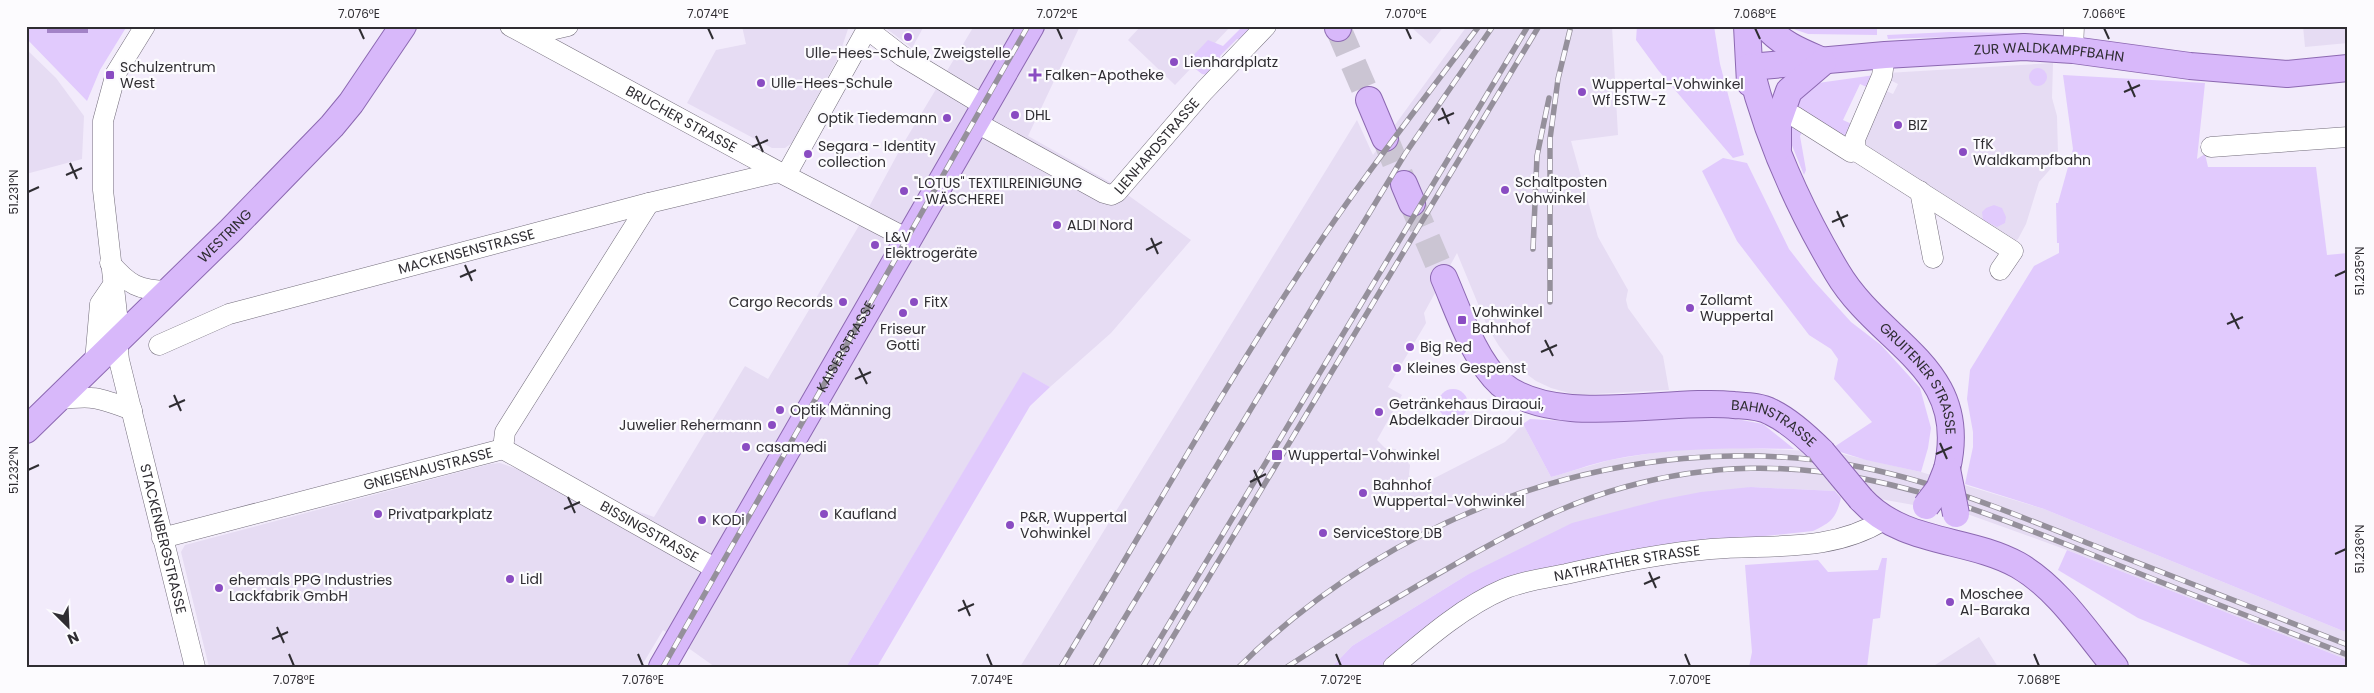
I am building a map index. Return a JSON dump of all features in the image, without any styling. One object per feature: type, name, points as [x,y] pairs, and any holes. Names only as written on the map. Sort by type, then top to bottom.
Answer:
[{"type":"main road","name":"WESTRING","points":[[26,430],[332,126],[351,104],[402,26]]},
{"type":"main road","name":"KAISERSTRASSE","points":[[662,667],[1031,26]]},
{"type":"main road","name":"GRUITENER STRASSE","points":[[1747,26],[1750,67],[1749,111],[1760,148],[1777,186],[1818,236]]},
{"type":"main road","points":[[1766,26],[1772,34],[1796,50],[1824,62],[1789,91],[1778,122],[1778,154]]},
{"type":"main road","name":"ZUR WALDKAMPFBAHN","points":[[1750,67],[1824,62],[1884,55],[2016,48],[2074,38],[2190,66],[2287,74],[2348,68]]},
{"type":"main road","name":"GRUITENER STRASSE","points":[[1750,67],[1762,114],[1787,177],[1837,272],[1855,298],[1932,376],[1950,416],[1948,462],[1939,489],[1926,506],[1893,524]]},
{"type":"main road","points":[[1370,100],[1385,138]]},
{"type":"main road","name":"BAHNSTRASSE","points":[[1444,278],[1480,356],[1501,384],[1521,398],[1574,408],[1620,408],[1701,403],[1758,407],[1771,411],[1788,422],[1822,452],[1861,499],[1893,524],[1990,553],[2017,565],[2038,579],[2063,605],[2115,667]]},
{"type":"main road","points":[[1948,462],[1956,514],[1971,537],[1990,553]]},
{"type":"street","name":"STACKENBERGSTRASSE","points":[[145,26],[116,73],[103,121],[103,190],[117,314],[116,340],[119,360],[195,667]]},
{"type":"street","name":"BRUCHER STRASSE","points":[[510,26],[782,174],[908,238]]},
{"type":"street","points":[[529,35],[568,26]]},
{"type":"street","name":"LIENHARDSTRASSE","points":[[866,28],[1033,154],[1104,194],[1111,195],[1117,192],[1204,91],[1266,26]]},
{"type":"street","points":[[782,174],[866,28]]},
{"type":"street","points":[[1856,151],[1855,139],[1882,76],[1884,55]]},
{"type":"street","points":[[1794,116],[1851,152],[1856,151],[2013,251],[2000,270]]},
{"type":"street","points":[[2211,147],[2348,137]]},
{"type":"street","name":"MACKENSENSTRASSE","points":[[159,345],[229,314],[648,203],[782,174]]},
{"type":"street","points":[[1920,191],[1933,258]]},
{"type":"street","name":"GNEISENAUSTRASSE","points":[[162,538],[502,449],[506,432],[648,203]]},
{"type":"street","points":[[110,263],[134,286],[144,289],[168,291]]},
{"type":"street","points":[[95,361],[96,324],[100,304],[113,285]]},
{"type":"street","points":[[56,400],[87,396],[103,398],[132,410]]},
{"type":"street","name":"BISSINGSTRASSE","points":[[502,449],[718,570]]},
{"type":"street","name":"NATHRATHER STRASSE","points":[[1393,667],[1431,634],[1492,595],[1519,584],[1656,555],[1711,549],[1829,542],[1893,524]]},
{"type":"shaded area","points":[[26,26],[127,26],[100,70],[87,101],[26,38]]},
{"type":"shaded area","points":[[47,26],[88,26],[88,33],[47,33]]},
{"type":"shaded area","name":"Ulle-Hees-Schule","points":[[742,26],[849,26],[839,56],[792,143],[785,148],[772,148],[687,103],[716,50],[746,44]]},
{"type":"shaded area","name":"Ulle-Hees-Schule, Zweigstelle","points":[[883,26],[924,26],[912,48]]},
{"type":"shaded area","points":[[974,26],[1080,26],[1028,136],[1108,181],[1191,240],[1111,333],[1050,387],[1023,373],[846,667],[715,667],[663,630],[641,667],[209,667],[181,552],[185,545],[490,464],[500,463],[654,517],[745,366],[768,379],[857,229],[903,144]]},
{"type":"shaded area","name":"Lienhardplatz","points":[[1141,26],[1231,26],[1175,85],[1128,40]]},
{"type":"shaded area","points":[[1243,26],[1254,26],[1241,40],[1237,39],[1220,56],[1221,61],[1208,75],[1202,74],[1193,67],[1192,57],[1208,40],[1223,46]]},
{"type":"shaded area","points":[[1410,26],[1444,26],[1430,44]]},
{"type":"shaded area","points":[[1467,26],[1612,26],[1618,135],[1571,141],[1598,237],[1628,290],[1626,300],[1628,308],[1663,356],[1669,390],[1576,395],[1551,388],[1536,381],[1511,362],[1499,346],[1488,328],[1457,253],[1424,313],[1426,323],[1388,387],[1402,395],[1377,440],[1385,448],[1396,449],[1410,465],[1409,475],[1417,487],[1505,442],[1523,424],[1551,477],[1610,460],[1664,451],[1721,447],[1833,452],[1921,472],[2044,509],[2348,633],[2348,660],[2067,550],[1970,515],[1835,491],[1751,487],[1467,575],[1352,646],[1332,667],[1020,667],[1357,120],[1373,155]]},
{"type":"shaded area","points":[[1637,26],[1714,26],[1720,64],[1744,155],[1733,158],[1658,70],[1636,40]]},
{"type":"shaded area","points":[[1785,26],[1877,26],[1877,35],[1808,34]]},
{"type":"shaded area","points":[[2303,26],[2348,26],[2348,43],[2305,47]]},
{"type":"shaded area","points":[[1950,32],[2018,33],[2062,37],[1888,39],[1887,35]]},
{"type":"shaded area","points":[[26,49],[56,78],[84,116],[82,159],[26,174]]},
{"type":"shaded area","name":"TfK Waldkampfbahn","points":[[2053,63],[2052,98],[2057,116],[2058,154],[2054,165],[2039,182],[2026,224],[2018,239],[2013,243],[1864,150],[1862,133],[1882,89],[1893,94],[1898,84],[1886,78],[1887,73]]},
{"type":"shaded area","points":[[2038,68],[2044,71],[2047,77],[2044,83],[2038,86],[2032,83],[2029,77],[2032,71]]},
{"type":"shaded area","points":[[1875,75],[1873,90],[1860,84],[1843,120],[1856,126],[1846,138],[1805,127],[1800,136],[1806,170],[1804,175],[1791,143],[1789,127],[1798,101],[1818,83]]},
{"type":"shaded area","points":[[2063,75],[2205,83],[2197,159],[2205,154],[2208,167],[2316,167],[2327,255],[2348,253],[2348,633],[2044,509],[1965,484],[1973,447],[1973,432],[1967,399],[1970,370],[2034,266],[2059,253],[2056,203],[2058,203],[2073,149]]},
{"type":"shaded area","points":[[1723,158],[1747,163],[1789,249],[1813,280],[1851,322],[1881,345],[1920,388],[1931,428],[1928,448],[1921,472],[1866,460],[1831,449],[1872,422],[1834,379],[1838,359],[1831,349],[1809,335],[1737,241],[1702,171]]},
{"type":"shaded area","points":[[1994,205],[2002,208],[2006,217],[2005,223],[1997,227],[1983,220],[1982,212]]},
{"type":"shaded area","points":[[1023,372],[1050,387],[1030,406],[877,667],[846,667]]},
{"type":"shaded area","points":[[1453,389],[1464,393],[1468,404],[1464,415],[1453,419],[1442,415],[1438,404],[1442,393]]},
{"type":"shaded area","points":[[1685,416],[1731,418],[1763,424],[1794,449],[1725,449],[1656,453],[1603,462],[1551,477],[1523,424],[1530,419],[1565,421]]},
{"type":"shaded area","points":[[1751,487],[1835,491],[1841,498],[1832,519],[1813,531],[1630,550],[1516,580],[1387,667],[1332,667],[1352,646],[1467,575],[1572,523],[1660,500],[1701,492]]},
{"type":"shaded area","points":[[2067,550],[2348,660],[2348,667],[2256,667],[2138,618],[2058,570]]},
{"type":"shaded area","points":[[1882,558],[1887,558],[1880,618],[1873,619],[1867,667],[1749,667],[1752,652],[1745,565],[1818,560],[1828,572],[1878,570]]},
{"type":"shaded area","points":[[1979,637],[1998,667],[1932,667]]},
{"type":"tunnel","points":[[1338,28],[1369,100]]},
{"type":"tunnel","points":[[1385,138],[1404,184]]},
{"type":"tunnel","points":[[1412,203],[1444,278]]},
{"type":"railway","points":[[663,667],[1028,26]]},
{"type":"railway","points":[[1061,667],[1208,419],[1300,272],[1365,178],[1479,26]]},
{"type":"railway","points":[[1095,667],[1405,154],[1493,26]]},
{"type":"railway","points":[[1143,667],[1528,26]]},
{"type":"railway","points":[[1155,667],[1539,26]]},
{"type":"railway","points":[[1550,302],[1550,139],[1558,79],[1570,30]]},
{"type":"railway","points":[[1533,249],[1537,156],[1549,98]]},
{"type":"railway","points":[[1239,667],[1302,612],[1370,564],[1443,524],[1521,493],[1601,471],[1684,458],[1767,456],[1850,465],[1881,471],[1942,488],[2348,645]]},
{"type":"railway","points":[[1287,667],[1437,574],[1540,519],[1582,501],[1625,487],[1692,473],[1756,468],[1818,472],[1878,482],[1937,497],[2056,540],[2348,655]]},
{"type":"place","name":"Ulle-Hees-Schule, Zweigstelle","points":[[908,37]]},
{"type":"place","name":"Lienhardplatz","points":[[1174,62]]},
{"type":"place","name":"Schulzentrum West","points":[[110,75]]},
{"type":"place","name":"Falken-Apotheke","points":[[1035,75]]},
{"type":"place","name":"Ulle-Hees-Schule","points":[[761,83]]},
{"type":"place","name":"Wuppertal-Vohwinkel Wf ESTW-Z","points":[[1582,92]]},
{"type":"place","name":"DHL","points":[[1015,115]]},
{"type":"place","name":"Optik Tiedemann","points":[[947,118]]},
{"type":"place","name":"BIZ","points":[[1898,125]]},
{"type":"place","name":"TfK Waldkampfbahn","points":[[1963,152]]},
{"type":"place","name":"Segara - Identity collection","points":[[808,154]]},
{"type":"place","name":"Schaltposten Vohwinkel","points":[[1505,190]]},
{"type":"place","name":"\"LOTUS\" TEXTILREINIGUNG - WÄSCHEREI","points":[[904,191]]},
{"type":"place","name":"ALDI Nord","points":[[1057,225]]},
{"type":"place","name":"L&V Elektrogeräte","points":[[875,245]]},
{"type":"place","name":"Cargo Records","points":[[843,302]]},
{"type":"place","name":"FitX","points":[[914,302]]},
{"type":"place","name":"Zollamt Wuppertal","points":[[1690,308]]},
{"type":"place","name":"Friseur Gotti","points":[[903,313]]},
{"type":"place","name":"Vohwinkel Bahnhof","points":[[1462,320]]},
{"type":"place","name":"Big Red","points":[[1410,347]]},
{"type":"place","name":"Kleines Gespenst","points":[[1397,368]]},
{"type":"place","name":"Optik Männing","points":[[780,410]]},
{"type":"place","name":"Getränkehaus Diraoui, Abdelkader Diraoui","points":[[1379,412]]},
{"type":"place","name":"Juwelier Rehermann","points":[[772,425]]},
{"type":"place","name":"casamedi","points":[[746,447]]},
{"type":"place","name":"Wuppertal-Vohwinkel","points":[[1277,455]]},
{"type":"place","name":"Bahnhof Wuppertal-Vohwinkel","points":[[1363,493]]},
{"type":"place","name":"Privatparkplatz","points":[[378,514]]},
{"type":"place","name":"Kaufland","points":[[824,514]]},
{"type":"place","name":"KODi","points":[[702,520]]},
{"type":"place","name":"P&R, Wuppertal Vohwinkel","points":[[1010,525]]},
{"type":"place","name":"ServiceStore DB","points":[[1323,533]]},
{"type":"place","name":"Lidl","points":[[510,579]]},
{"type":"place","name":"ehemals PPG Industries Lackfabrik GmbH","points":[[219,588]]},
{"type":"place","name":"Moschee Al-Baraka","points":[[1950,602]]}]
